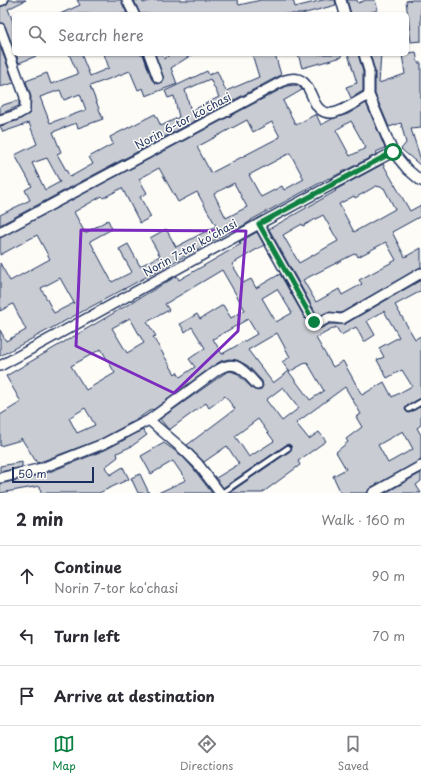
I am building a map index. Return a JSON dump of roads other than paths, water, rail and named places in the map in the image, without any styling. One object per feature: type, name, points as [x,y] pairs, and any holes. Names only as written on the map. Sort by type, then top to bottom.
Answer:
[{"type":"street","points":[[127,0],[133,12]]},
{"type":"street","points":[[341,0],[344,12]]},
{"type":"street","points":[[0,28],[25,97],[26,104],[25,110],[16,115],[0,120]]},
{"type":"street","points":[[150,56],[158,78]]},
{"type":"street","points":[[365,56],[368,62],[369,71],[368,96],[393,152],[407,169],[421,181]]},
{"type":"street","name":"Norin 6-tor koʻchasi","points":[[0,232],[285,80],[299,78],[305,83],[315,103],[321,110],[326,112],[333,113],[368,96]]},
{"type":"street","name":"Norin 7-tor koʻchasi","points":[[0,366],[393,152]]},
{"type":"street","points":[[259,224],[314,322],[321,323],[328,318],[342,319],[421,273]]},
{"type":"street","points":[[0,478],[42,468],[103,444],[149,420],[216,371],[226,366],[235,365],[242,368],[257,385]]},
{"type":"street","points":[[149,420],[198,464],[221,493]]},
{"type":"street","points":[[373,493],[421,466]]},
{"type":"lane","points":[[409,409],[421,402]]},
{"type":"lane","points":[[221,493],[288,448]]}]
